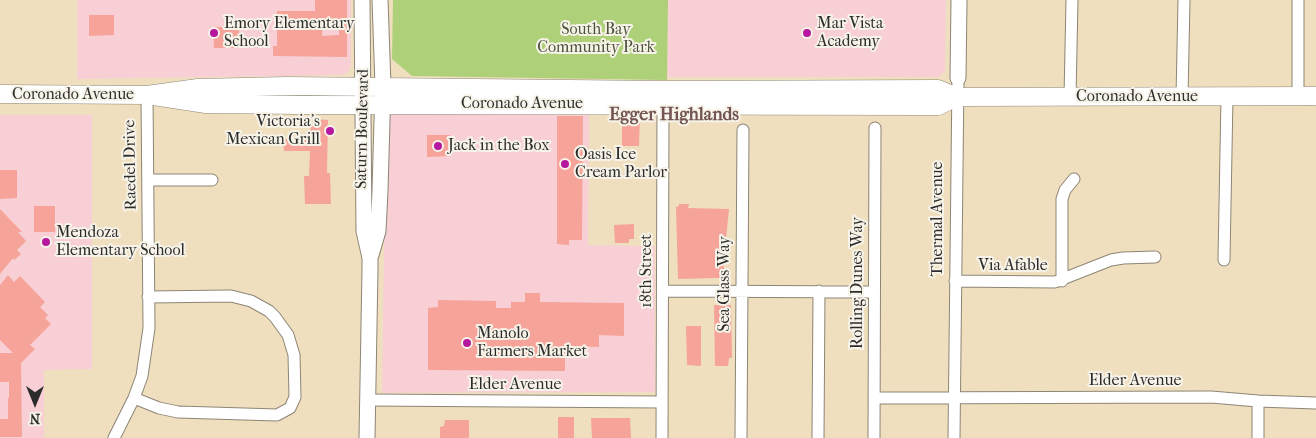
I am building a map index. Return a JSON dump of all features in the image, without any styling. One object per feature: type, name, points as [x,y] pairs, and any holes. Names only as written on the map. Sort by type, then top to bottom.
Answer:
[{"type":"main road","name":"Saturn Boulevard","points":[[362,0],[364,231],[370,258],[367,438]]},
{"type":"main road","name":"Saturn Boulevard","points":[[370,258],[378,231],[383,86],[380,0]]},
{"type":"main road","name":"Thermal Avenue","points":[[958,78],[959,0]]},
{"type":"main road","name":"Coronado Avenue","points":[[0,94],[146,95],[198,88],[383,86],[664,98]]},
{"type":"main road","name":"Coronado Avenue","points":[[146,95],[206,104],[382,104],[664,98],[938,89],[957,97],[1316,96]]},
{"type":"street","points":[[1070,97],[1072,0]]},
{"type":"street","points":[[1182,97],[1184,0]]},
{"type":"street","points":[[1298,0],[1298,96]]},
{"type":"street","name":"Thermal Avenue","points":[[954,438],[958,78]]},
{"type":"street","name":"Raedel Drive","points":[[114,438],[134,398],[146,361],[149,328],[146,95]]},
{"type":"street","points":[[1224,260],[1227,97]]},
{"type":"street","name":"18th Street","points":[[662,438],[664,98]]},
{"type":"street","name":"Rolling Dunes Way","points":[[874,438],[875,128]]},
{"type":"street","name":"Sea Glass Way","points":[[741,438],[743,130]]},
{"type":"street","points":[[1062,281],[1062,199],[1065,190],[1074,179]]},
{"type":"street","points":[[148,180],[212,180]]},
{"type":"street","name":"Via Afable","points":[[956,281],[1055,282],[1062,281],[1111,260],[1155,257]]},
{"type":"street","points":[[663,291],[874,292]]},
{"type":"street","points":[[818,438],[819,291]]},
{"type":"street","points":[[134,398],[159,408],[178,412],[277,416],[290,408],[295,398],[293,347],[286,330],[269,311],[251,301],[231,296],[148,297]]},
{"type":"street","name":"Elder Avenue","points":[[874,398],[1211,396],[1258,402],[1316,403]]},
{"type":"street","name":"Elder Avenue","points":[[368,400],[662,402]]},
{"type":"street","points":[[1258,402],[1258,438]]},
{"type":"shaded area","name":"Emory Elementary School","points":[[77,0],[351,0],[351,67],[343,75],[77,79]]},
{"type":"shaded area","name":"Mar Vista Academy","points":[[668,0],[946,0],[945,71],[939,77],[667,77]]},
{"type":"shaded area","points":[[589,109],[588,245],[655,246],[655,392],[382,393],[386,111]]},
{"type":"shaded area","name":"Mendoza Elementary School","points":[[0,115],[92,115],[92,369],[44,370],[44,438],[0,438]]},
{"type":"green space","name":"South Bay Community Park","points":[[393,0],[668,0],[667,80],[412,76],[392,59]]},
{"type":"building","points":[[315,0],[347,0],[347,57],[273,56],[273,46],[277,46],[277,11],[315,11]],"holes":[[[323,20],[339,20],[339,35],[322,36]]]},
{"type":"building","points":[[89,15],[114,15],[114,35],[89,36]]},
{"type":"building","points":[[213,27],[239,27],[239,48],[214,48]]},
{"type":"building","points":[[557,116],[583,116],[582,240],[569,240],[569,245],[557,244]]},
{"type":"building","points":[[622,117],[640,117],[639,146],[622,146]]},
{"type":"building","points":[[316,119],[328,120],[327,173],[330,173],[331,204],[305,204],[304,176],[309,176],[310,151],[284,151],[283,139],[310,139],[311,122],[316,122]]},
{"type":"building","name":"Jack in the Box","points":[[427,135],[450,135],[450,156],[427,157]]},
{"type":"building","points":[[0,170],[17,170],[17,198],[0,199]]},
{"type":"building","points":[[679,204],[689,204],[688,208],[729,209],[726,239],[723,239],[723,246],[721,246],[725,280],[717,278],[678,279],[676,207]]},
{"type":"building","points":[[34,206],[55,206],[55,232],[34,232]]},
{"type":"building","points":[[0,209],[22,232],[18,232],[26,241],[17,250],[21,254],[14,260],[13,258],[0,274]]},
{"type":"building","points":[[634,224],[634,239],[629,239],[629,243],[615,243],[614,225]]},
{"type":"building","points":[[8,275],[14,282],[20,276],[45,302],[40,307],[48,315],[45,318],[51,324],[30,345],[35,349],[21,363],[22,437],[0,437],[0,419],[8,419],[9,382],[0,382],[0,353],[13,353],[0,340],[0,285]]},
{"type":"building","points":[[525,293],[540,293],[540,302],[624,303],[624,336],[599,335],[599,347],[565,346],[565,371],[428,370],[428,308],[438,307],[438,300],[496,301],[496,308],[511,308],[511,302],[525,302]]},
{"type":"building","points":[[714,305],[731,305],[732,358],[729,358],[728,366],[715,366]]},
{"type":"building","points":[[686,326],[701,326],[701,366],[687,365]]},
{"type":"building","points":[[558,417],[574,417],[574,438],[558,438]]},
{"type":"building","points":[[591,418],[630,418],[631,438],[592,438]]},
{"type":"building","points":[[445,420],[469,420],[469,438],[440,438],[440,427],[444,426]]},
{"type":"place","name":"Emory Elementary School","points":[[214,33]]},
{"type":"place","name":"Mar Vista Academy","points":[[807,33]]},
{"type":"place","name":"Victoria's Mexican Grill","points":[[330,131]]},
{"type":"place","name":"Jack in the Box","points":[[438,146]]},
{"type":"place","name":"Oasis Ice Cream Parlor","points":[[565,164]]},
{"type":"place","name":"Mendoza Elementary School","points":[[46,242]]},
{"type":"place","name":"Manolo Farmers Market","points":[[467,343]]},
{"type":"district","name":"Egger Highlands","points":[[674,116]]}]
